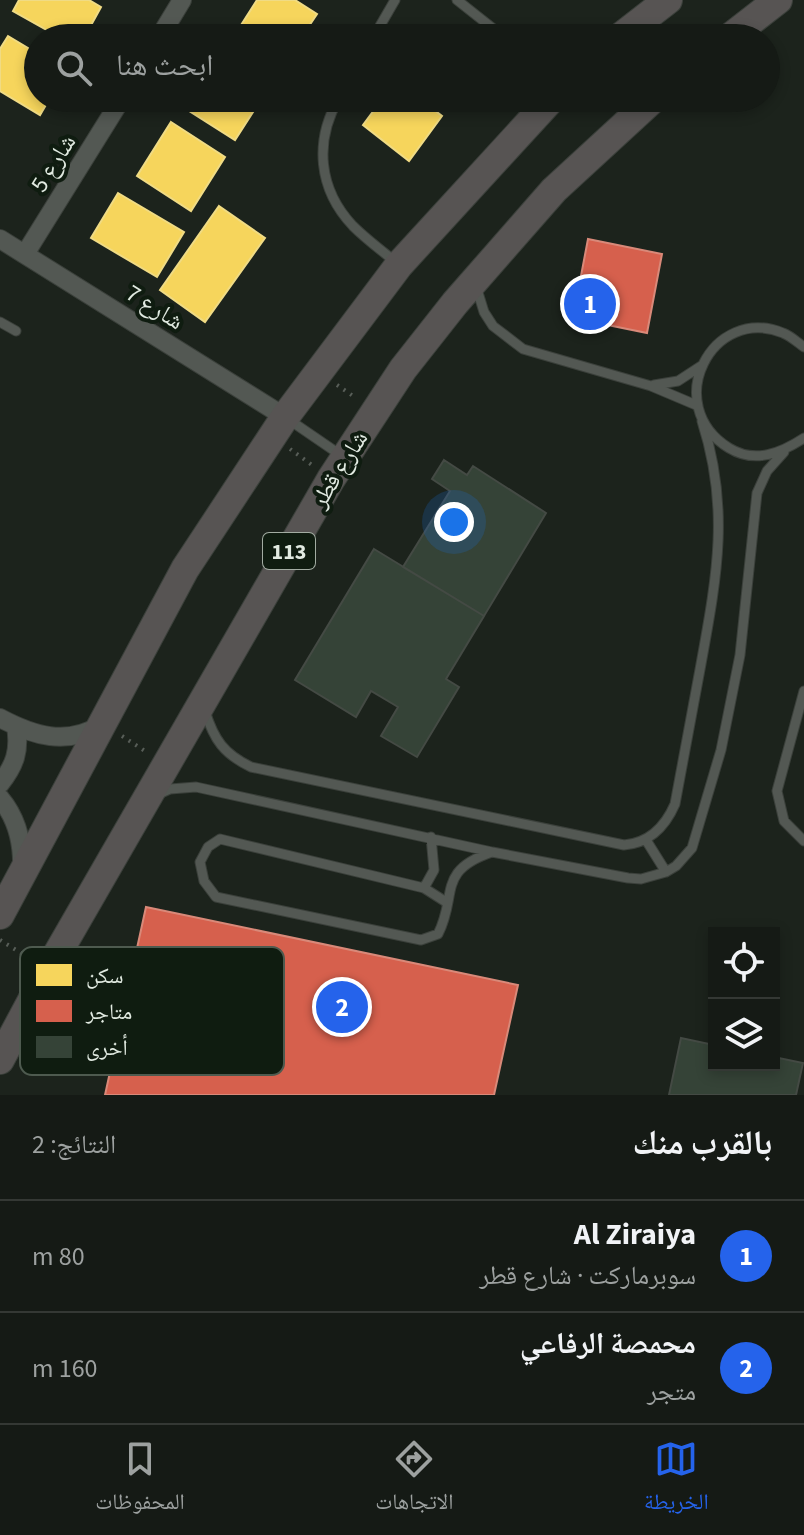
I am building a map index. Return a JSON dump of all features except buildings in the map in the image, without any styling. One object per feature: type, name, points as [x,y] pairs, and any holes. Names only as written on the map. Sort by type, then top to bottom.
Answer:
[{"type":"main road","points":[[637,24],[668,0]]},
{"type":"main road","points":[[747,24],[778,0]]},
{"type":"main road","points":[[0,915],[185,569],[279,426],[399,265],[539,112]]},
{"type":"main road","name":"شارع قطر","points":[[61,947],[338,468],[403,369],[474,281],[554,190],[639,112]]},
{"type":"main road","name":"شارع قطر","points":[[0,1060],[20,1022]]},
{"type":"street","points":[[167,24],[182,0]]},
{"type":"street","name":"شارع 5","points":[[25,254],[113,112]]},
{"type":"street","name":"شارع 7","points":[[0,239],[279,426]]},
{"type":"street","points":[[8,722],[34,734],[58,738],[82,734],[104,723]]},
{"type":"street","points":[[0,784],[17,755],[8,722]]},
{"type":"street","points":[[0,798],[14,820],[20,837],[22,874]]},
{"type":"lane","points":[[381,24],[395,0]]},
{"type":"lane","points":[[457,0],[487,24]]},
{"type":"lane","points":[[331,112],[323,145],[324,177],[336,203],[353,226],[399,265]]},
{"type":"lane","points":[[474,281],[484,312],[493,326],[512,343],[523,349],[651,386],[696,405]]},
{"type":"lane","points":[[0,322],[16,331]]},
{"type":"lane","points":[[203,703],[210,728],[222,747],[232,758],[251,767],[624,845],[646,840],[663,826],[675,804],[717,574],[720,522],[717,479],[696,405],[695,385],[701,366],[715,346],[736,333],[760,328],[784,333],[804,347]]},
{"type":"lane","points":[[651,386],[678,381],[701,366]]},
{"type":"lane","points":[[702,421],[716,440],[737,453],[760,457],[784,452]]},
{"type":"lane","points":[[279,426],[338,468]]},
{"type":"lane","points":[[146,802],[170,789],[196,787],[492,852],[628,878],[641,879],[666,872],[685,858],[692,848],[721,750],[740,655],[757,493],[767,471],[784,452],[804,438]]},
{"type":"lane","points":[[804,691],[777,791],[784,821],[804,841]]},
{"type":"lane","points":[[424,888],[434,870],[431,837]]},
{"type":"lane","points":[[446,902],[424,888],[220,839],[208,847],[200,862],[204,881],[216,897],[421,940],[438,934],[446,918],[451,885],[461,869],[475,858],[492,852]]},
{"type":"lane","points":[[646,840],[666,872]]},
{"type":"path","points":[[318,372],[375,412]]},
{"type":"path","points":[[279,426],[338,468]]},
{"type":"path","points":[[104,723],[167,766]]},
{"type":"path","points":[[0,940],[20,952]]},
{"type":"place","name":"Al Ziraiya","points":[[590,304]]},
{"type":"place","name":"محمصة الرفاعي","points":[[342,1007]]}]
